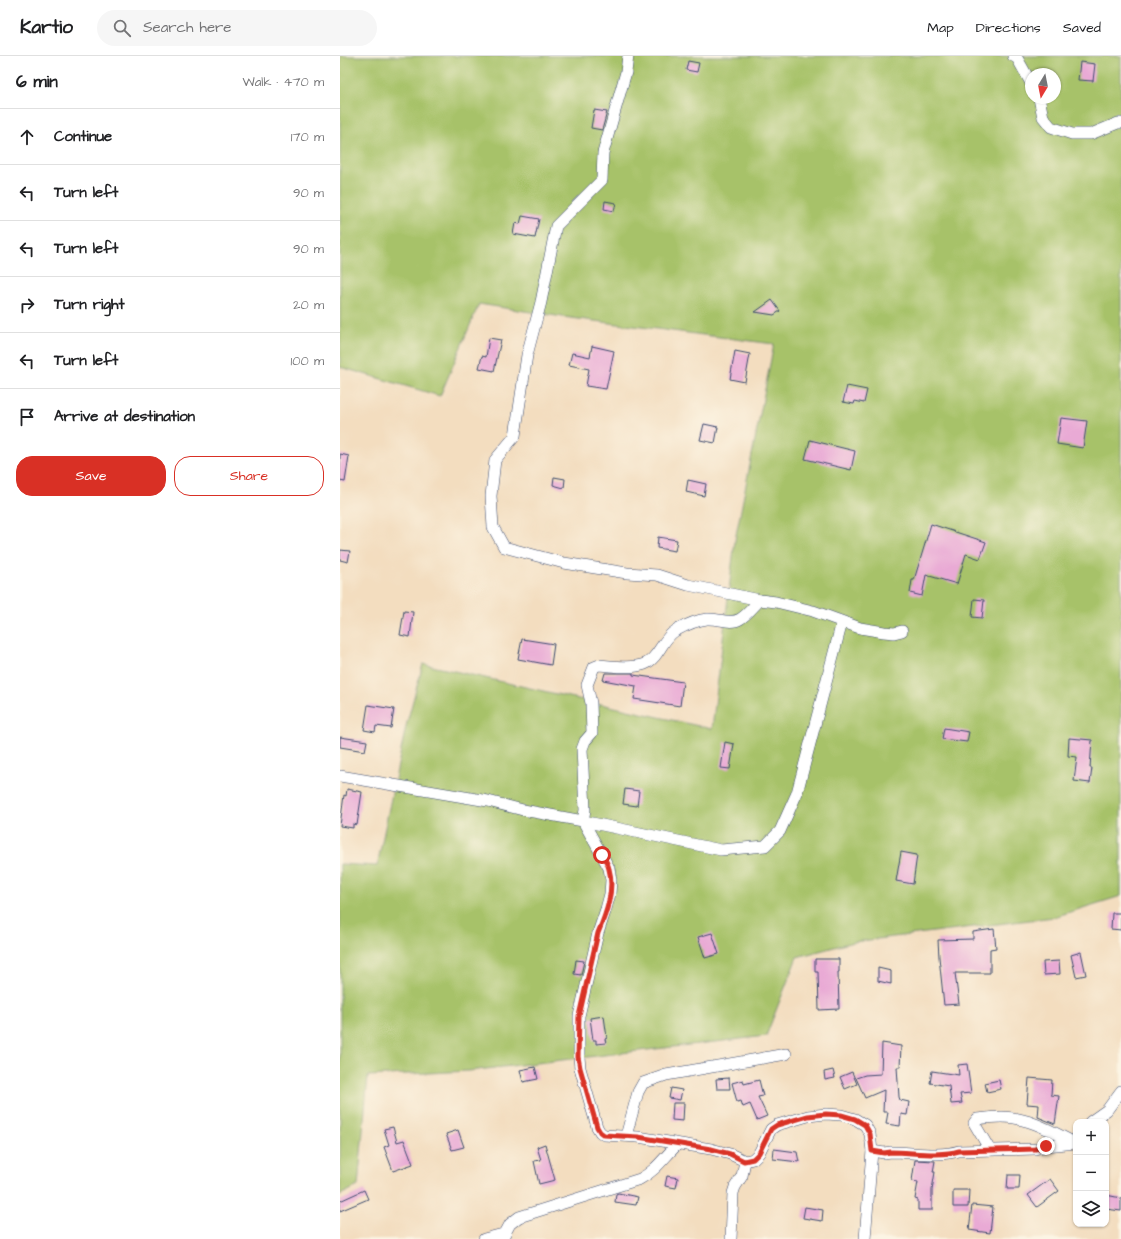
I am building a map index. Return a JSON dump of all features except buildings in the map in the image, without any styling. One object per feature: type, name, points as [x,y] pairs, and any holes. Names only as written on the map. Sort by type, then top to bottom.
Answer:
[{"type":"street","points":[[628,56],[626,72],[603,153],[602,180],[556,226],[541,302],[527,355],[515,436],[495,460],[491,496],[493,527],[504,547],[564,563],[627,573],[657,575],[688,585],[776,602],[813,611],[860,628],[894,633],[902,631]]},
{"type":"street","points":[[1013,56],[1017,58],[1025,73]]},
{"type":"street","points":[[1040,104],[1043,117],[1051,127],[1072,134],[1092,134],[1118,122],[1121,123]]},
{"type":"street","points":[[760,600],[740,619],[733,621],[709,619],[700,620],[675,631],[667,638],[653,659],[646,663],[638,666],[599,665],[594,667],[587,685],[591,703],[592,732],[582,748],[585,810],[583,821],[609,868],[611,880],[610,894],[598,933],[579,1016],[578,1057],[597,1127],[604,1135],[626,1136],[711,1149],[730,1154],[744,1161],[753,1159],[759,1153],[771,1129],[777,1125],[808,1116],[826,1114],[841,1115],[855,1119],[865,1125],[870,1134],[872,1151],[865,1239]]},
{"type":"street","points":[[340,776],[488,801],[523,810],[721,850],[765,846],[780,831],[797,793],[842,622]]},
{"type":"street","points":[[626,1136],[638,1092],[643,1083],[666,1075],[786,1054]]},
{"type":"street","points":[[1094,1119],[1107,1110],[1121,1091]]},
{"type":"street","points":[[990,1150],[976,1129],[974,1123],[977,1119],[1003,1117],[1017,1119],[1040,1126],[1073,1142]]},
{"type":"street","points":[[663,1141],[667,1155]]},
{"type":"street","points":[[872,1151],[884,1153],[935,1154],[990,1150],[1035,1149],[1046,1146],[1073,1143]]},
{"type":"street","points":[[484,1239],[502,1237],[510,1224],[519,1217],[644,1176],[659,1166],[678,1144]]},
{"type":"street","points":[[731,1239],[733,1192],[742,1176],[744,1161]]},
{"type":"green space","points":[[340,56],[1121,56],[1121,896],[1054,917],[853,942],[797,957],[766,1036],[469,1071],[368,1076],[358,1186],[340,1195],[340,864],[377,866],[406,726],[423,664],[712,729],[735,540],[774,344],[563,317],[479,304],[440,396],[340,367]]},
{"type":"route","points":[[602,855],[609,868],[611,880],[610,894],[598,933],[579,1016],[578,1057],[595,1115],[597,1127],[604,1135],[638,1137],[711,1149],[730,1154],[744,1161],[753,1159],[759,1153],[766,1136],[771,1129],[777,1125],[808,1116],[826,1114],[841,1115],[855,1119],[865,1125],[870,1134],[872,1151],[884,1153],[952,1154],[959,1151],[1035,1149],[1046,1146]]}]
